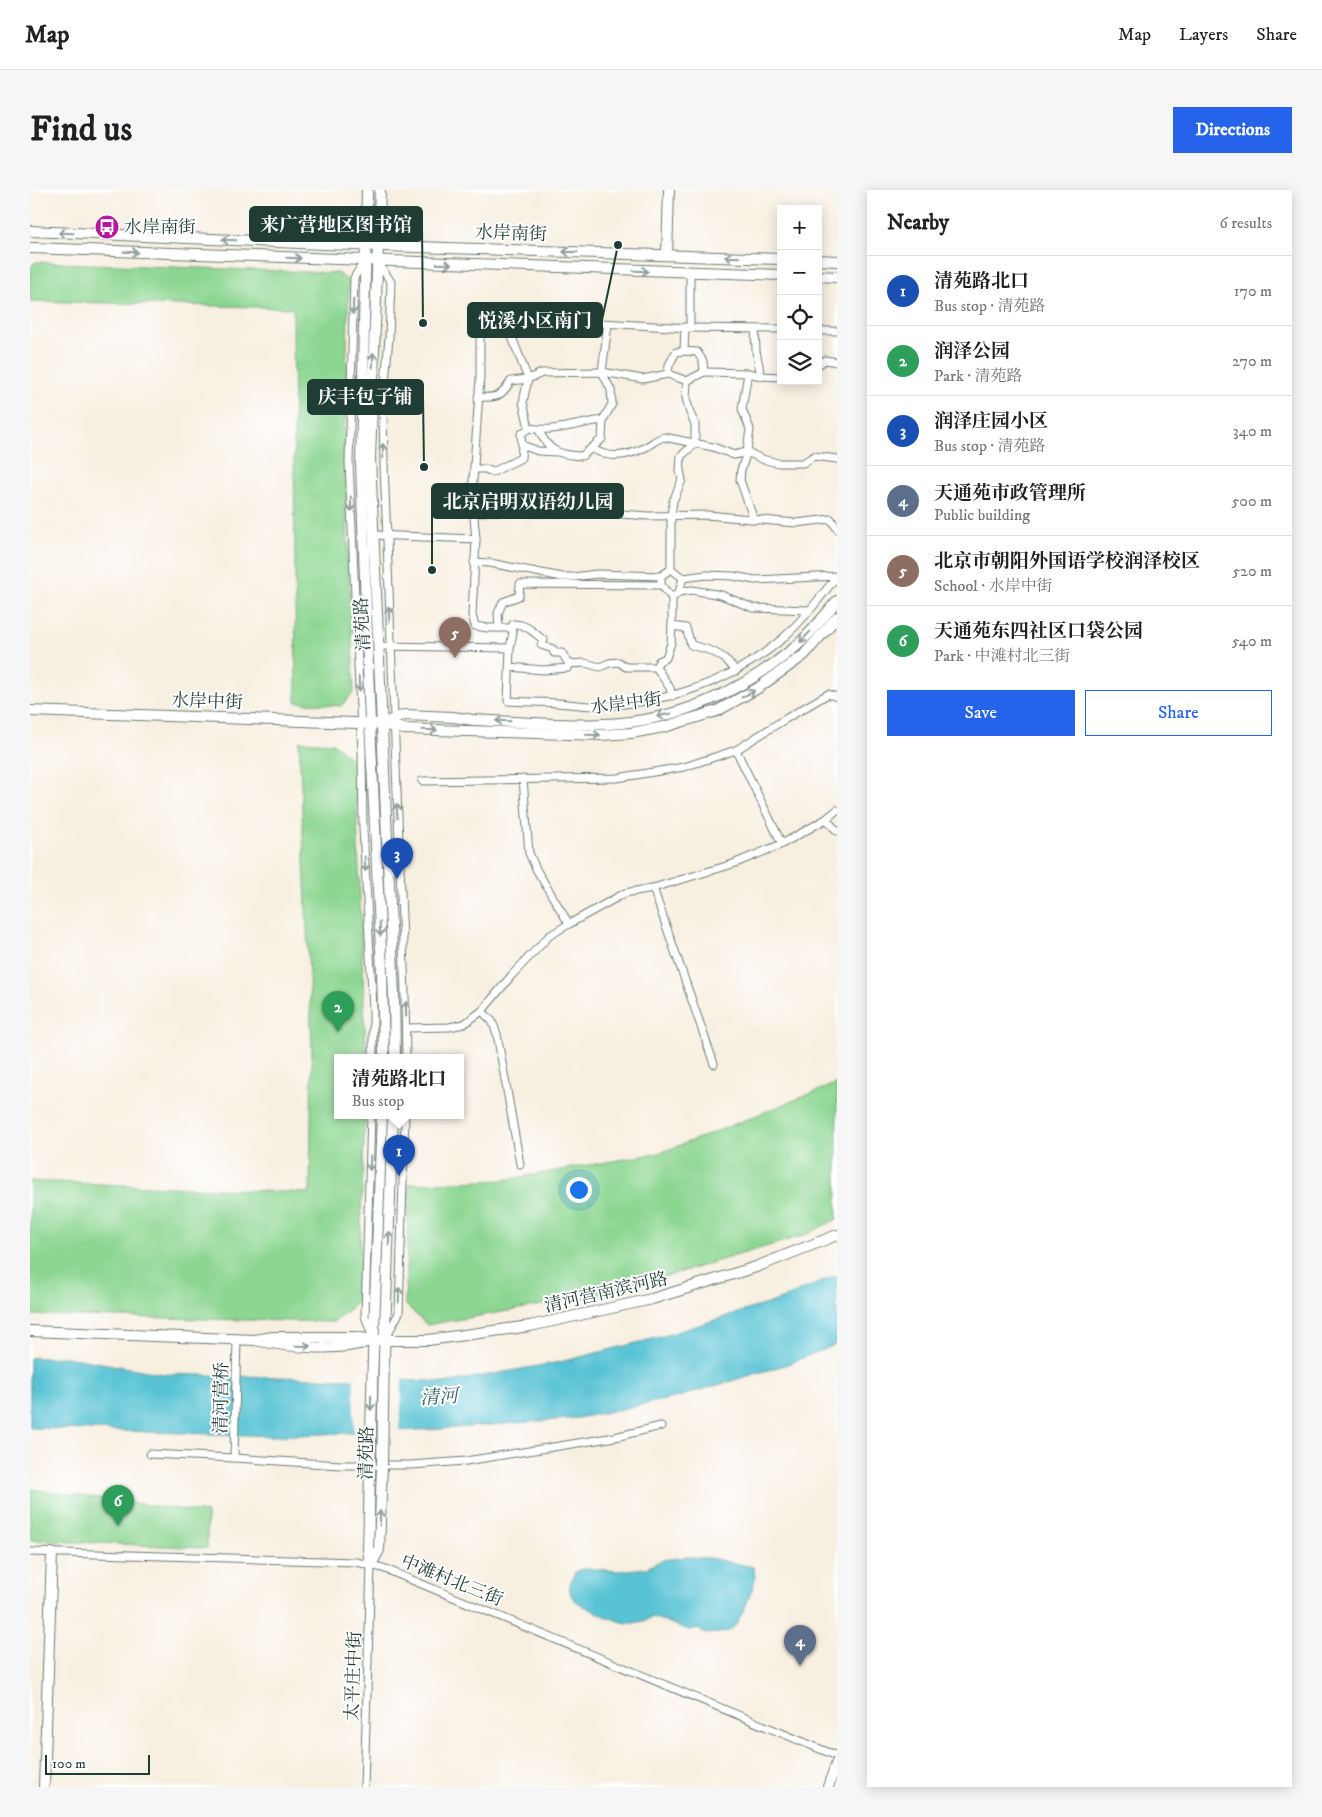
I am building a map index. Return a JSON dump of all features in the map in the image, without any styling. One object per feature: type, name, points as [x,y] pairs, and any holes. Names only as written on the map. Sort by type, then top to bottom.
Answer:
[{"type":"street","name":"清苑路","points":[[366,190],[361,464],[365,723],[382,961],[384,1054]]},
{"type":"street","name":"清苑路","points":[[380,190],[370,458],[394,995],[395,1054]]},
{"type":"street","points":[[667,255],[670,190]]},
{"type":"street","name":"水岸南街","points":[[30,231],[378,246],[777,259]]},
{"type":"street","name":"水岸南街","points":[[30,248],[777,275]]},
{"type":"street","points":[[822,260],[837,261]]},
{"type":"street","points":[[377,262],[391,282],[389,337],[383,406],[386,536],[406,1054]]},
{"type":"street","points":[[684,351],[688,327],[690,273]]},
{"type":"street","points":[[822,276],[837,277]]},
{"type":"street","points":[[512,628],[475,626],[472,615],[476,539],[472,496],[480,321],[484,319],[547,320],[608,324],[777,329]]},
{"type":"street","points":[[519,320],[512,337],[528,379],[523,402],[529,428]]},
{"type":"street","points":[[539,430],[543,440],[556,452],[565,456],[582,456],[602,440],[603,420],[612,404],[611,390],[602,372],[608,324]]},
{"type":"street","points":[[755,329],[756,351],[761,376]]},
{"type":"street","points":[[822,331],[837,331]]},
{"type":"street","points":[[668,374],[669,365],[676,352],[684,351],[697,352],[703,361],[704,372]]},
{"type":"street","points":[[822,362],[825,360],[837,362]]},
{"type":"street","points":[[478,397],[494,398],[503,394],[511,381],[528,379],[542,373],[602,372],[643,379],[668,374],[687,381],[704,372],[748,373],[777,377]]},
{"type":"street","points":[[748,373],[742,409],[750,429],[740,480],[754,520]]},
{"type":"street","points":[[671,569],[670,516],[673,501],[682,480],[680,471],[681,456],[695,444],[695,424],[686,398],[687,381]]},
{"type":"street","points":[[474,469],[485,469],[493,472],[521,458],[521,434],[529,428],[552,430],[584,422],[603,420]]},
{"type":"street","points":[[592,448],[600,454],[618,456],[648,446],[657,439],[664,437],[713,447],[734,455],[747,452],[762,459],[778,462],[803,463],[814,456],[837,459]]},
{"type":"street","points":[[522,445],[538,451],[556,452]]},
{"type":"street","points":[[475,513],[491,511],[538,514],[708,515],[796,523],[834,517],[837,529]]},
{"type":"street","points":[[373,535],[476,539]]},
{"type":"street","points":[[474,562],[490,562],[562,577],[597,574],[661,576],[671,569]]},
{"type":"street","points":[[671,569],[683,578],[706,575],[733,576],[755,580],[837,576]]},
{"type":"street","points":[[656,667],[659,661],[666,658],[671,643],[672,626],[672,598],[661,585],[661,576]]},
{"type":"street","points":[[569,664],[562,654],[554,653],[553,649],[542,645],[544,640],[530,628],[522,624],[513,624],[508,701],[596,706],[646,701],[672,696],[697,688],[736,670],[782,638],[809,610],[837,576]]},
{"type":"street","points":[[680,592],[683,578]]},
{"type":"street","points":[[499,628],[498,613],[503,602],[519,596],[520,584],[661,585]]},
{"type":"street","points":[[672,598],[680,592],[692,590],[721,595],[753,608],[809,610]]},
{"type":"street","name":"水岸中街","points":[[30,711],[382,724],[394,723],[404,715],[587,724],[622,722],[687,710],[756,677],[795,648],[837,601]]},
{"type":"street","name":"水岸中街","points":[[394,723],[404,729],[601,735],[631,733],[664,727],[717,710],[758,688],[804,655],[833,628],[837,617]]},
{"type":"street","points":[[672,626],[686,628],[691,645],[707,649],[727,660],[736,670]]},
{"type":"street","points":[[379,646],[510,648]]},
{"type":"street","points":[[569,664],[585,663],[600,667],[609,663],[619,662],[626,667],[656,667]]},
{"type":"street","points":[[510,667],[543,670],[568,668],[569,664]]},
{"type":"street","points":[[656,667],[670,688],[672,696]]},
{"type":"street","points":[[422,780],[617,778],[684,767],[736,750],[828,694],[837,697]]},
{"type":"street","points":[[365,723],[363,828],[373,1009],[373,1054]]},
{"type":"street","points":[[736,750],[782,844]]},
{"type":"street","points":[[523,779],[529,853],[536,869],[569,924]]},
{"type":"street","points":[[406,1028],[449,1027],[464,1024],[482,1012],[512,975],[549,936],[569,924],[625,893],[653,888],[733,864],[782,844],[826,819],[837,810]]},
{"type":"street","points":[[826,819],[837,831]]},
{"type":"street","points":[[653,888],[714,1064]]},
{"type":"street","points":[[482,1012],[492,1021],[497,1034],[520,1164]]},
{"type":"street","points":[[30,1331],[255,1340],[273,1337],[354,1337],[373,1340],[365,1316],[371,1119]]},
{"type":"street","name":"清苑路","points":[[371,1565],[368,1551],[373,1340],[382,1119]]},
{"type":"street","name":"清苑路","points":[[371,1565],[379,1550],[393,1119]]},
{"type":"street","points":[[385,1340],[399,1314],[405,1119]]},
{"type":"street","name":"清河营南滨河路","points":[[373,1340],[428,1340],[530,1326],[652,1299],[756,1267],[837,1235]]},
{"type":"street","name":"清河营桥","points":[[234,1458],[237,1339]]},
{"type":"street","points":[[150,1454],[290,1463],[411,1465],[466,1461],[615,1437],[661,1426]]},
{"type":"street","name":"中滩村北三街","points":[[30,1552],[356,1562],[384,1568],[837,1756]]},
{"type":"street","points":[[44,1787],[52,1553]]},
{"type":"street","name":"太平庄中街","points":[[364,1787],[371,1565]]},
{"type":"street","points":[[828,1787],[837,1762]]},
{"type":"green space","points":[[35,262],[337,273],[349,281],[344,445],[354,692],[341,706],[296,702],[293,308],[30,301],[30,268]]},
{"type":"green space","points":[[299,741],[333,743],[355,763],[366,1054],[334,1054],[334,1119],[365,1119],[358,1302],[333,1322],[30,1315],[30,1181],[310,1193],[312,1048]]},
{"type":"green space","points":[[837,1083],[837,1219],[805,1235],[611,1293],[427,1325],[405,1304],[409,1184],[503,1180],[659,1153]]},
{"type":"green space","points":[[30,1489],[207,1513],[207,1548],[30,1540]]},
{"type":"water","name":"清河","points":[[837,1275],[837,1344],[788,1364],[678,1397],[579,1418],[442,1429],[273,1436],[30,1428],[30,1358],[67,1357],[164,1374],[429,1381],[444,1383],[560,1362],[660,1337],[779,1300]]},
{"type":"water","points":[[686,1557],[710,1558],[753,1567],[755,1579],[752,1589],[735,1626],[729,1631],[705,1634],[697,1628],[690,1630],[652,1617],[638,1622],[624,1622],[590,1609],[572,1597],[570,1584],[576,1571],[586,1568],[618,1571],[646,1568],[662,1560]]},
{"type":"pier","points":[[354,1376],[402,1378],[400,1433],[354,1435]]},
{"type":"place","name":"水岸南街","points":[[107,227]]},
{"type":"place","name":"悦溪小区南门","points":[[618,245]]},
{"type":"place","name":"来广营地区图书馆","points":[[423,323]]},
{"type":"place","name":"庆丰包子铺","points":[[424,467]]},
{"type":"place","name":"北京启明双语幼儿园","points":[[432,570]]},
{"type":"place","name":"北京市朝阳外国语学校润泽校区","points":[[455,658]]},
{"type":"place","name":"润泽庄园小区","points":[[397,879]]},
{"type":"place","name":"润泽公园","points":[[338,1032]]},
{"type":"place","name":"清苑路北口","points":[[399,1176]]},
{"type":"place","name":"天通苑东四社区口袋公园","points":[[118,1526]]},
{"type":"place","name":"天通苑市政管理所","points":[[800,1666]]}]
